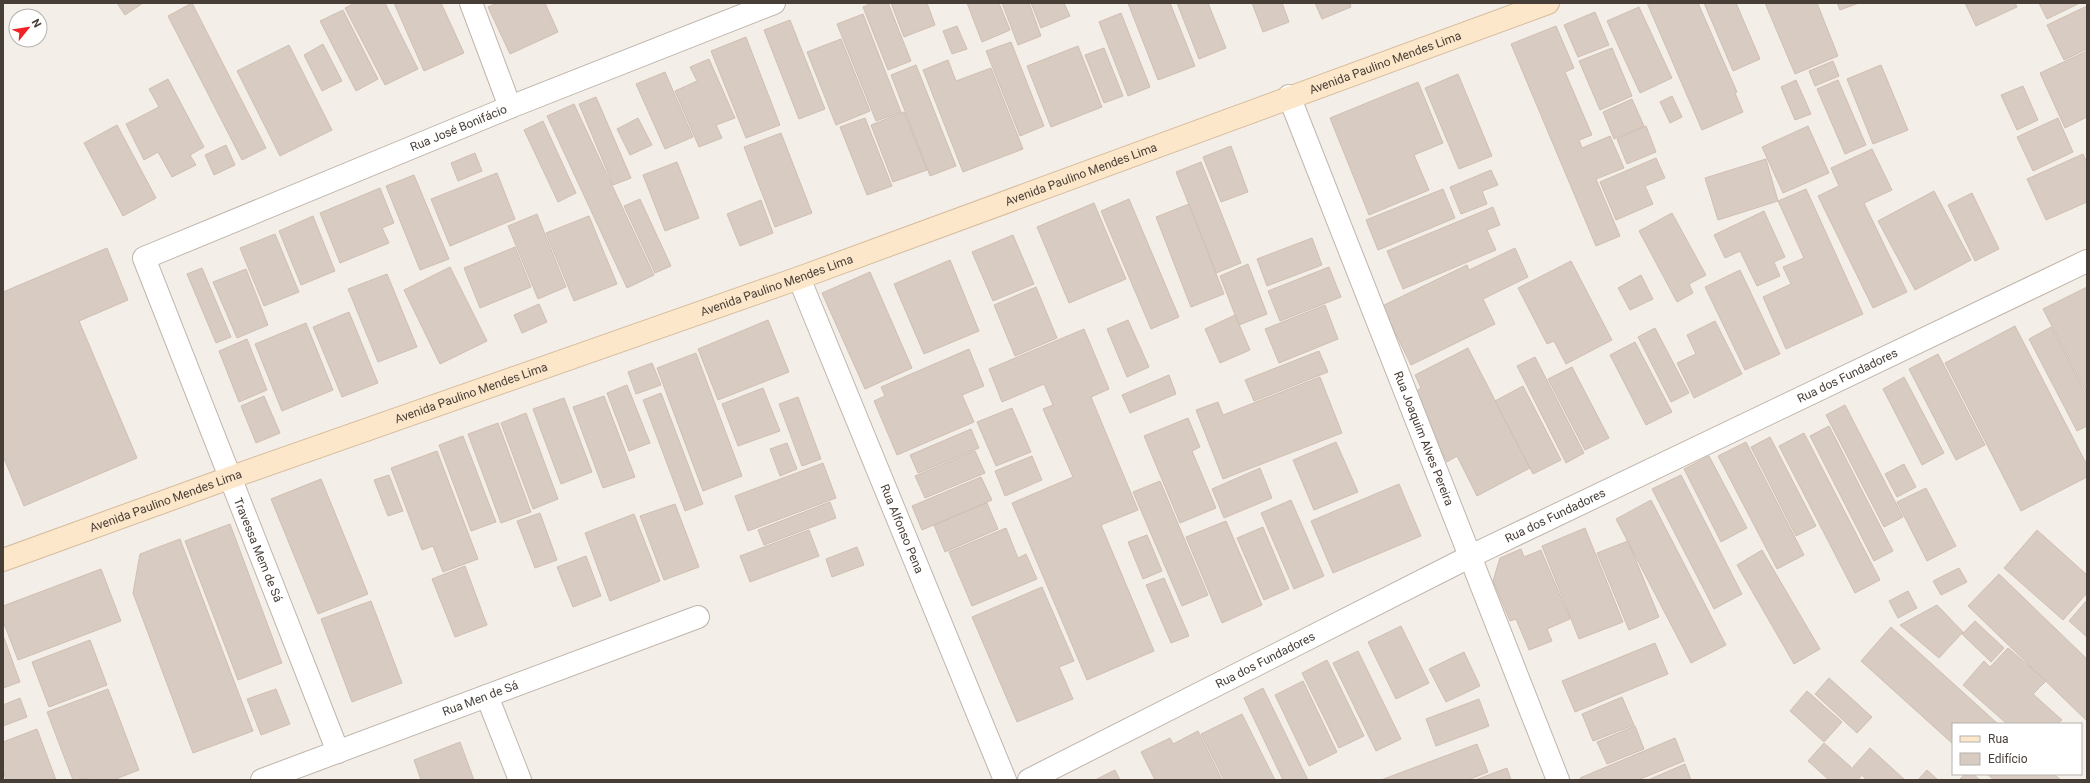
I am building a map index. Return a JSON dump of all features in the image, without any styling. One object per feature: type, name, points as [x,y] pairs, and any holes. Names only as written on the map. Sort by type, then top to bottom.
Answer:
[{"type":"main road","name":"Avenida Paulino Mendes Lima","points":[[3,560],[229,478],[799,278],[1289,96],[1548,3]]},
{"type":"street","points":[[471,3],[510,107]]},
{"type":"street","name":"Rua José Bonifácio","points":[[144,258],[510,107],[774,3]]},
{"type":"street","name":"Rua Joaquim Alves Pereira","points":[[1289,96],[1558,780]]},
{"type":"street","name":"Travessa Mem de Sá","points":[[144,258],[229,478],[338,752]]},
{"type":"street","name":"Rua dos Fundadores","points":[[1029,780],[1470,556],[2087,262]]},
{"type":"street","name":"Rua Alfonso Pena","points":[[799,278],[1005,780]]},
{"type":"street","name":"Rua Men de Sá","points":[[262,780],[698,617]]},
{"type":"street","points":[[487,696],[520,780]]},
{"type":"building","points":[[117,3],[143,3],[125,15]]},
{"type":"building","points":[[192,3],[266,148],[242,160],[168,16]]},
{"type":"building","points":[[355,3],[385,3],[418,69],[385,85],[345,8]]},
{"type":"building","points":[[394,3],[441,3],[464,53],[424,71]]},
{"type":"building","points":[[497,3],[545,3],[558,32],[510,54],[488,7]]},
{"type":"building","points":[[872,3],[888,3],[911,61],[888,70],[863,7]]},
{"type":"building","points":[[891,3],[927,3],[935,25],[904,37]]},
{"type":"building","points":[[967,3],[999,3],[1010,30],[982,42]]},
{"type":"building","points":[[1002,3],[1029,3],[1041,36],[1018,45]]},
{"type":"building","points":[[1031,3],[1064,3],[1070,16],[1041,28]]},
{"type":"building","points":[[1128,3],[1170,3],[1195,66],[1158,80]]},
{"type":"building","points":[[1177,3],[1208,3],[1226,48],[1199,59]]},
{"type":"building","points":[[1252,3],[1282,3],[1289,22],[1263,32]]},
{"type":"building","points":[[1315,3],[1350,3],[1351,7],[1322,19]]},
{"type":"building","points":[[1647,3],[1698,3],[1737,92],[1735,93],[1743,112],[1702,130]]},
{"type":"building","points":[[1704,3],[1736,3],[1760,59],[1733,71]]},
{"type":"building","points":[[1765,3],[1817,3],[1838,56],[1795,74]]},
{"type":"building","points":[[1837,3],[1859,3],[1840,10]]},
{"type":"building","points":[[1965,3],[2015,3],[2017,7],[1976,26]]},
{"type":"building","points":[[2039,3],[2080,3],[2047,19]]},
{"type":"building","points":[[2087,6],[2087,49],[2064,60],[2047,25]]},
{"type":"building","points":[[1639,7],[1672,78],[1640,93],[1607,21]]},
{"type":"building","points":[[343,10],[378,79],[356,91],[320,21]]},
{"type":"building","points":[[1595,12],[1609,45],[1578,57],[1564,25]]},
{"type":"building","points":[[1121,13],[1150,87],[1128,96],[1099,22]]},
{"type":"building","points":[[863,14],[901,112],[876,121],[837,24]]},
{"type":"building","points":[[790,20],[825,109],[799,119],[764,30]]},
{"type":"building","points":[[957,26],[967,49],[952,54],[943,31]]},
{"type":"building","points":[[1556,26],[1574,68],[1565,72],[1592,135],[1579,140],[1582,148],[1610,136],[1624,168],[1596,179],[1620,236],[1596,246],[1511,44]]},
{"type":"building","points":[[746,37],[780,125],[746,138],[711,51]]},
{"type":"building","points":[[841,39],[870,111],[836,125],[807,52]]},
{"type":"building","points":[[1011,42],[1044,126],[1020,136],[986,51]]},
{"type":"building","points":[[323,44],[342,81],[322,91],[304,55]]},
{"type":"building","points":[[289,45],[332,130],[280,156],[237,71]]},
{"type":"building","points":[[1078,46],[1102,107],[1051,127],[1027,66]]},
{"type":"building","points":[[1104,48],[1123,96],[1104,103],[1085,55]]},
{"type":"building","points":[[1612,48],[1632,96],[1600,110],[1579,61]]},
{"type":"building","points":[[2087,51],[2087,117],[2065,128],[2040,73]]},
{"type":"building","points":[[709,59],[735,118],[716,125],[722,138],[699,147],[675,91],[697,81],[690,67]]},
{"type":"building","points":[[948,60],[956,81],[991,68],[1023,149],[963,172],[923,70]]},
{"type":"building","points":[[1833,61],[1839,76],[1815,86],[1809,71]]},
{"type":"building","points":[[916,65],[956,166],[930,176],[891,75]]},
{"type":"building","points":[[1881,65],[1908,130],[1873,144],[1847,79]]},
{"type":"building","points":[[665,72],[693,137],[665,149],[636,84]]},
{"type":"building","points":[[1458,74],[1492,156],[1459,169],[1425,88]]},
{"type":"building","points":[[168,79],[204,147],[190,155],[196,165],[172,177],[158,152],[144,160],[126,124],[159,107],[149,89]]},
{"type":"building","points":[[1796,80],[1811,114],[1795,120],[1781,87]]},
{"type":"building","points":[[1838,80],[1866,145],[1845,154],[1817,89]]},
{"type":"building","points":[[1418,82],[1443,143],[1414,155],[1429,190],[1369,215],[1330,118]]},
{"type":"building","points":[[2023,86],[2038,120],[2017,130],[2001,95]]},
{"type":"building","points":[[1672,96],[1682,117],[1670,123],[1660,102]]},
{"type":"building","points":[[596,97],[631,178],[613,185],[579,104]]},
{"type":"building","points":[[1632,99],[1644,126],[1614,139],[1603,112]]},
{"type":"building","points":[[574,104],[654,275],[627,288],[547,116]]},
{"type":"building","points":[[904,112],[927,170],[893,182],[871,125]]},
{"type":"building","points":[[638,118],[652,145],[630,155],[617,129]]},
{"type":"building","points":[[865,118],[892,186],[867,195],[840,127]]},
{"type":"building","points":[[2058,118],[2073,152],[2033,171],[2017,137]]},
{"type":"building","points":[[543,121],[576,193],[558,202],[524,130]]},
{"type":"building","points":[[117,125],[156,198],[123,216],[84,143]]},
{"type":"building","points":[[1646,126],[1656,152],[1627,164],[1617,139]]},
{"type":"building","points":[[1808,126],[1829,173],[1783,193],[1762,147]]},
{"type":"building","points":[[781,133],[812,213],[775,227],[744,147]]},
{"type":"building","points":[[226,145],[235,165],[214,175],[205,155]]},
{"type":"building","points":[[1231,146],[1248,192],[1221,202],[1203,157]]},
{"type":"building","points":[[1872,149],[1892,190],[1864,203],[1907,292],[1873,308],[1818,196],[1839,186],[1831,168]]},
{"type":"building","points":[[475,153],[482,171],[458,181],[451,163]]},
{"type":"building","points":[[2083,154],[2087,163],[2087,202],[2046,220],[2027,179]]},
{"type":"building","points":[[1656,158],[1665,178],[1645,186],[1653,204],[1616,220],[1600,182]]},
{"type":"building","points":[[1766,159],[1778,201],[1718,220],[1705,178]]},
{"type":"building","points":[[677,162],[699,218],[665,231],[643,175]]},
{"type":"building","points":[[1201,162],[1241,263],[1216,273],[1176,172]]},
{"type":"building","points":[[1491,170],[1498,185],[1482,191],[1487,204],[1461,214],[1450,187]]},
{"type":"building","points":[[497,173],[515,219],[450,246],[431,199]]},
{"type":"building","points":[[414,175],[449,259],[420,270],[386,186]]},
{"type":"building","points":[[380,188],[394,223],[382,228],[389,243],[340,263],[320,213]]},
{"type":"building","points":[[1443,189],[1455,218],[1378,250],[1366,220]]},
{"type":"building","points":[[1806,189],[1863,314],[1786,349],[1763,297],[1791,284],[1783,267],[1804,258],[1778,201]]},
{"type":"building","points":[[1934,191],[1971,260],[1915,290],[1878,221]]},
{"type":"building","points":[[1972,193],[1999,249],[1975,261],[1948,205]]},
{"type":"building","points":[[640,199],[671,266],[655,273],[624,206]]},
{"type":"building","points":[[1129,199],[1179,317],[1151,329],[1101,211]]},
{"type":"building","points":[[761,200],[773,233],[740,246],[727,214]]},
{"type":"building","points":[[1094,203],[1126,279],[1069,303],[1037,227]]},
{"type":"building","points":[[1189,204],[1224,294],[1191,307],[1156,217]]},
{"type":"building","points":[[1493,207],[1500,225],[1487,230],[1496,250],[1403,289],[1387,251]]},
{"type":"building","points":[[1764,211],[1785,257],[1774,262],[1780,276],[1757,286],[1740,251],[1725,258],[1714,235]]},
{"type":"building","points":[[1672,213],[1706,275],[1689,284],[1693,293],[1677,302],[1639,231]]},
{"type":"building","points":[[537,214],[566,287],[538,299],[508,226]]},
{"type":"building","points":[[313,216],[335,271],[301,285],[279,231]]},
{"type":"building","points":[[589,216],[617,284],[574,301],[546,233]]},
{"type":"building","points":[[275,234],[299,292],[264,306],[240,248]]},
{"type":"building","points":[[1013,235],[1034,284],[993,301],[972,252]]},
{"type":"building","points":[[1312,238],[1322,265],[1267,286],[1257,259]]},
{"type":"building","points":[[515,247],[531,287],[480,308],[464,268]]},
{"type":"building","points":[[107,248],[128,300],[79,321],[137,458],[24,506],[3,456],[3,292]]},
{"type":"building","points":[[1515,248],[1528,277],[1483,299],[1495,324],[1411,365],[1382,306],[1467,265],[1469,270]]},
{"type":"building","points":[[950,260],[979,331],[924,354],[894,284]]},
{"type":"building","points":[[1571,261],[1612,340],[1566,364],[1554,341],[1547,344],[1518,288]]},
{"type":"building","points":[[1248,264],[1267,314],[1239,325],[1220,276]]},
{"type":"building","points":[[450,267],[487,341],[440,364],[404,290]]},
{"type":"building","points":[[1329,267],[1341,297],[1280,321],[1268,291]]},
{"type":"building","points":[[202,268],[231,337],[216,343],[187,274]]},
{"type":"building","points":[[246,269],[268,325],[237,338],[213,282]]},
{"type":"building","points":[[1740,270],[1780,354],[1745,370],[1705,287]]},
{"type":"building","points":[[870,272],[912,368],[865,389],[822,293]]},
{"type":"building","points":[[387,274],[417,347],[378,362],[348,289]]},
{"type":"building","points":[[1641,275],[1653,299],[1630,310],[1618,288]]},
{"type":"building","points":[[1036,287],[1057,338],[1015,356],[994,305]]},
{"type":"building","points":[[2087,287],[2087,394],[2043,309]]},
{"type":"building","points":[[539,304],[547,322],[522,333],[514,315]]},
{"type":"building","points":[[1325,305],[1338,339],[1279,363],[1265,329]]},
{"type":"building","points":[[349,312],[378,383],[342,397],[313,327]]},
{"type":"building","points":[[1235,315],[1250,350],[1220,363],[1205,329]]},
{"type":"building","points":[[768,320],[789,372],[718,400],[698,349]]},
{"type":"building","points":[[1128,320],[1149,367],[1127,377],[1107,329]]},
{"type":"building","points":[[1715,321],[1742,374],[1694,398],[1677,363],[1696,354],[1687,335]]},
{"type":"building","points":[[306,323],[333,390],[282,411],[255,344]]},
{"type":"building","points":[[2015,326],[2087,465],[2087,477],[2021,511],[1945,363]]},
{"type":"building","points":[[2051,327],[2087,397],[2087,426],[2077,431],[2029,339]]},
{"type":"building","points":[[1655,328],[1689,393],[1671,402],[1638,337]]},
{"type":"building","points":[[1084,329],[1109,389],[1091,397],[1138,510],[1101,525],[1154,651],[1087,680],[1012,503],[1073,477],[1043,409],[1053,405],[1044,384],[1002,402],[989,369]]},
{"type":"building","points":[[247,339],[267,390],[239,402],[219,351]]},
{"type":"building","points":[[1635,342],[1672,412],[1646,425],[1610,355]]},
{"type":"building","points":[[1468,348],[1530,468],[1477,496],[1457,456],[1447,462],[1412,394],[1421,388],[1415,375]]},
{"type":"building","points":[[969,349],[984,386],[962,395],[974,422],[897,455],[874,401],[885,396],[881,387]]},
{"type":"building","points":[[1319,351],[1328,372],[1254,401],[1245,380]]},
{"type":"building","points":[[696,353],[742,476],[703,491],[657,368]]},
{"type":"building","points":[[1938,354],[1985,445],[1956,460],[1909,369]]},
{"type":"building","points":[[1535,357],[1584,453],[1566,463],[1517,366]]},
{"type":"building","points":[[652,363],[661,385],[636,394],[628,372]]},
{"type":"building","points":[[1572,367],[1609,438],[1585,450],[1548,379]]},
{"type":"building","points":[[1169,375],[1176,394],[1130,413],[1122,395]]},
{"type":"building","points":[[1320,377],[1342,433],[1223,479],[1196,410],[1218,402],[1223,415]]},
{"type":"building","points":[[1904,377],[1944,453],[1922,465],[1883,389]]},
{"type":"building","points":[[627,385],[650,443],[629,451],[607,393]]},
{"type":"building","points":[[1523,386],[1561,460],[1533,474],[1495,401]]},
{"type":"building","points":[[763,388],[780,431],[738,446],[722,404]]},
{"type":"building","points":[[661,393],[703,504],[685,511],[643,400]]},
{"type":"building","points":[[264,396],[280,433],[256,443],[241,406]]},
{"type":"building","points":[[604,396],[635,477],[603,488],[573,407]]},
{"type":"building","points":[[798,397],[821,459],[802,466],[779,404]]},
{"type":"building","points":[[564,398],[592,472],[561,484],[533,409]]},
{"type":"building","points":[[1845,405],[1903,517],[1884,527],[1826,415]]},
{"type":"building","points":[[1012,408],[1031,452],[996,466],[977,422]]},
{"type":"building","points":[[526,413],[558,499],[533,509],[501,423]]},
{"type":"building","points":[[1188,418],[1200,447],[1192,451],[1216,508],[1180,523],[1144,436]]},
{"type":"building","points":[[498,423],[531,512],[501,523],[468,434]]},
{"type":"building","points":[[1829,426],[1893,551],[1874,561],[1810,436]]},
{"type":"building","points":[[971,429],[979,448],[918,473],[910,455]]},
{"type":"building","points":[[1804,433],[1880,580],[1855,593],[1779,446]]},
{"type":"building","points":[[463,436],[496,522],[471,531],[439,445]]},
{"type":"building","points":[[1770,437],[1816,526],[1796,536],[1751,447]]},
{"type":"building","points":[[1336,442],[1358,492],[1314,510],[1293,460]]},
{"type":"building","points":[[1746,442],[1804,555],[1777,569],[1718,456]]},
{"type":"building","points":[[787,443],[797,469],[780,476],[770,449]]},
{"type":"building","points":[[437,451],[478,559],[443,572],[433,546],[422,550],[391,468]]},
{"type":"building","points":[[975,451],[985,473],[925,498],[915,476]]},
{"type":"building","points":[[1032,456],[1042,480],[1005,496],[995,471]]},
{"type":"building","points":[[1709,456],[1747,528],[1721,542],[1684,469]]},
{"type":"building","points":[[823,463],[836,498],[748,531],[735,496]]},
{"type":"building","points":[[1904,464],[1916,487],[1897,497],[1885,474]]},
{"type":"building","points":[[1260,468],[1272,498],[1224,518],[1212,489]]},
{"type":"building","points":[[389,475],[403,511],[388,516],[374,480]]},
{"type":"building","points":[[1681,475],[1742,594],[1714,609],[1652,489]]},
{"type":"building","points":[[981,477],[992,500],[922,530],[912,506]]},
{"type":"building","points":[[321,479],[368,594],[318,614],[271,499]]},
{"type":"building","points":[[1160,481],[1208,595],[1182,606],[1133,492]]},
{"type":"building","points":[[1399,484],[1421,536],[1333,573],[1311,521]]},
{"type":"building","points":[[1926,488],[1956,546],[1927,561],[1897,502]]},
{"type":"building","points":[[1291,500],[1324,576],[1294,589],[1261,513]]},
{"type":"building","points":[[1651,500],[1726,645],[1691,663],[1616,519]]},
{"type":"building","points":[[830,502],[836,518],[764,545],[758,530]]},
{"type":"building","points":[[987,503],[998,529],[945,552],[934,525]]},
{"type":"building","points":[[675,504],[699,567],[664,580],[640,516]]},
{"type":"building","points":[[540,513],[557,560],[535,568],[517,521]]},
{"type":"building","points":[[634,514],[660,581],[610,601],[585,533]]},
{"type":"building","points":[[1226,521],[1262,605],[1222,623],[1186,537]]},
{"type":"building","points":[[230,524],[282,663],[238,680],[185,541]]},
{"type":"building","points":[[1263,527],[1289,589],[1264,600],[1237,538]]},
{"type":"building","points":[[1006,528],[1018,558],[1026,554],[1037,579],[972,606],[949,552]]},
{"type":"building","points":[[1585,528],[1623,622],[1579,639],[1542,546]]},
{"type":"building","points":[[809,530],[819,556],[750,582],[740,556]]},
{"type":"building","points":[[2037,530],[2087,575],[2087,593],[2063,620],[2004,568]]},
{"type":"building","points":[[1147,535],[1162,571],[1143,579],[1128,542]]},
{"type":"building","points":[[180,539],[253,731],[193,753],[133,593],[140,554]]},
{"type":"building","points":[[1628,541],[1659,617],[1629,630],[1597,553]]},
{"type":"building","points":[[857,547],[864,565],[832,577],[826,559]]},
{"type":"building","points":[[1521,549],[1524,557],[1541,550],[1570,619],[1547,629],[1552,641],[1529,650],[1516,619],[1510,621],[1493,581],[1500,558]]},
{"type":"building","points":[[1762,550],[1820,649],[1794,664],[1737,565]]},
{"type":"building","points":[[586,556],[601,596],[573,607],[557,567]]},
{"type":"building","points":[[465,566],[487,625],[455,637],[432,579]]},
{"type":"building","points":[[1959,568],[1967,582],[1941,595],[1933,581]]},
{"type":"building","points":[[101,569],[121,621],[18,660],[3,621],[3,606]]},
{"type":"building","points":[[1999,574],[2087,659],[2087,721],[1968,606]]},
{"type":"building","points":[[1164,578],[1189,636],[1171,643],[1146,585]]},
{"type":"building","points":[[1042,587],[1074,661],[1059,667],[1073,699],[1017,722],[972,617]]},
{"type":"building","points":[[1908,591],[1917,608],[1898,618],[1889,601]]},
{"type":"building","points":[[2087,600],[2087,637],[2069,621]]},
{"type":"building","points":[[371,601],[402,683],[352,702],[321,619]]},
{"type":"building","points":[[1937,605],[1963,632],[1939,658],[1900,625]]},
{"type":"building","points":[[1975,621],[2004,648],[1991,662],[1962,634]]},
{"type":"building","points":[[1401,626],[1429,683],[1396,699],[1368,642]]},
{"type":"building","points":[[1891,627],[1997,723],[1952,723],[1952,743],[1861,661]]},
{"type":"building","points":[[3,635],[20,682],[3,688]]},
{"type":"building","points":[[90,640],[107,685],[49,707],[32,662]]},
{"type":"building","points":[[1655,643],[1668,674],[1575,712],[1562,681]]},
{"type":"building","points":[[2008,648],[2046,681],[2033,694],[2062,720],[2059,723],[2006,723],[1963,685],[1984,661],[1990,667]]},
{"type":"building","points":[[1358,651],[1401,739],[1376,751],[1333,663]]},
{"type":"building","points":[[1464,652],[1480,686],[1446,702],[1429,669]]},
{"type":"building","points":[[1327,660],[1364,736],[1339,748],[1302,673]]},
{"type":"building","points":[[1829,678],[1872,717],[1857,733],[1815,694]]},
{"type":"building","points":[[1303,681],[1337,752],[1309,766],[1275,695]]},
{"type":"building","points":[[1263,688],[1308,780],[1283,780],[1244,698]]},
{"type":"building","points":[[108,689],[139,770],[113,780],[92,780],[91,778],[73,780],[47,712]]},
{"type":"building","points":[[276,689],[290,724],[261,735],[247,699]]},
{"type":"building","points":[[1807,691],[1842,722],[1824,742],[1790,711]]},
{"type":"building","points":[[1622,697],[1634,725],[1593,741],[1582,714]]},
{"type":"building","points":[[20,698],[27,717],[3,726],[3,705]]},
{"type":"building","points":[[1479,699],[1489,726],[1436,746],[1426,719]]},
{"type":"building","points":[[1242,714],[1275,780],[1224,780],[1201,734]]},
{"type":"building","points":[[1635,726],[1644,749],[1607,764],[1597,742]]},
{"type":"building","points":[[37,729],[56,780],[6,780],[3,771],[3,742]]},
{"type":"building","points":[[1198,731],[1222,780],[1155,780],[1141,752],[1170,738],[1173,744]]},
{"type":"building","points":[[1675,738],[1684,761],[1638,780],[1581,780],[1580,778]]},
{"type":"building","points":[[460,742],[474,780],[421,780],[414,760]]},
{"type":"building","points":[[1824,743],[1861,776],[1858,780],[1829,780],[1808,761]]},
{"type":"building","points":[[1477,744],[1488,772],[1468,780],[1381,780]]},
{"type":"building","points":[[1870,748],[1905,780],[1867,780],[1853,767]]},
{"type":"building","points":[[1685,764],[1691,780],[1648,780]]},
{"type":"building","points":[[1507,768],[1511,780],[1475,780]]},
{"type":"building","points":[[1115,770],[1120,780],[1095,780]]},
{"type":"building","points":[[1927,770],[1938,780],[1918,780]]},
{"type":"building","points":[[1964,775],[1974,775],[1980,780],[1959,780]]},
{"type":"building","points":[[1988,775],[2055,775],[2061,780],[1994,780]]}]
